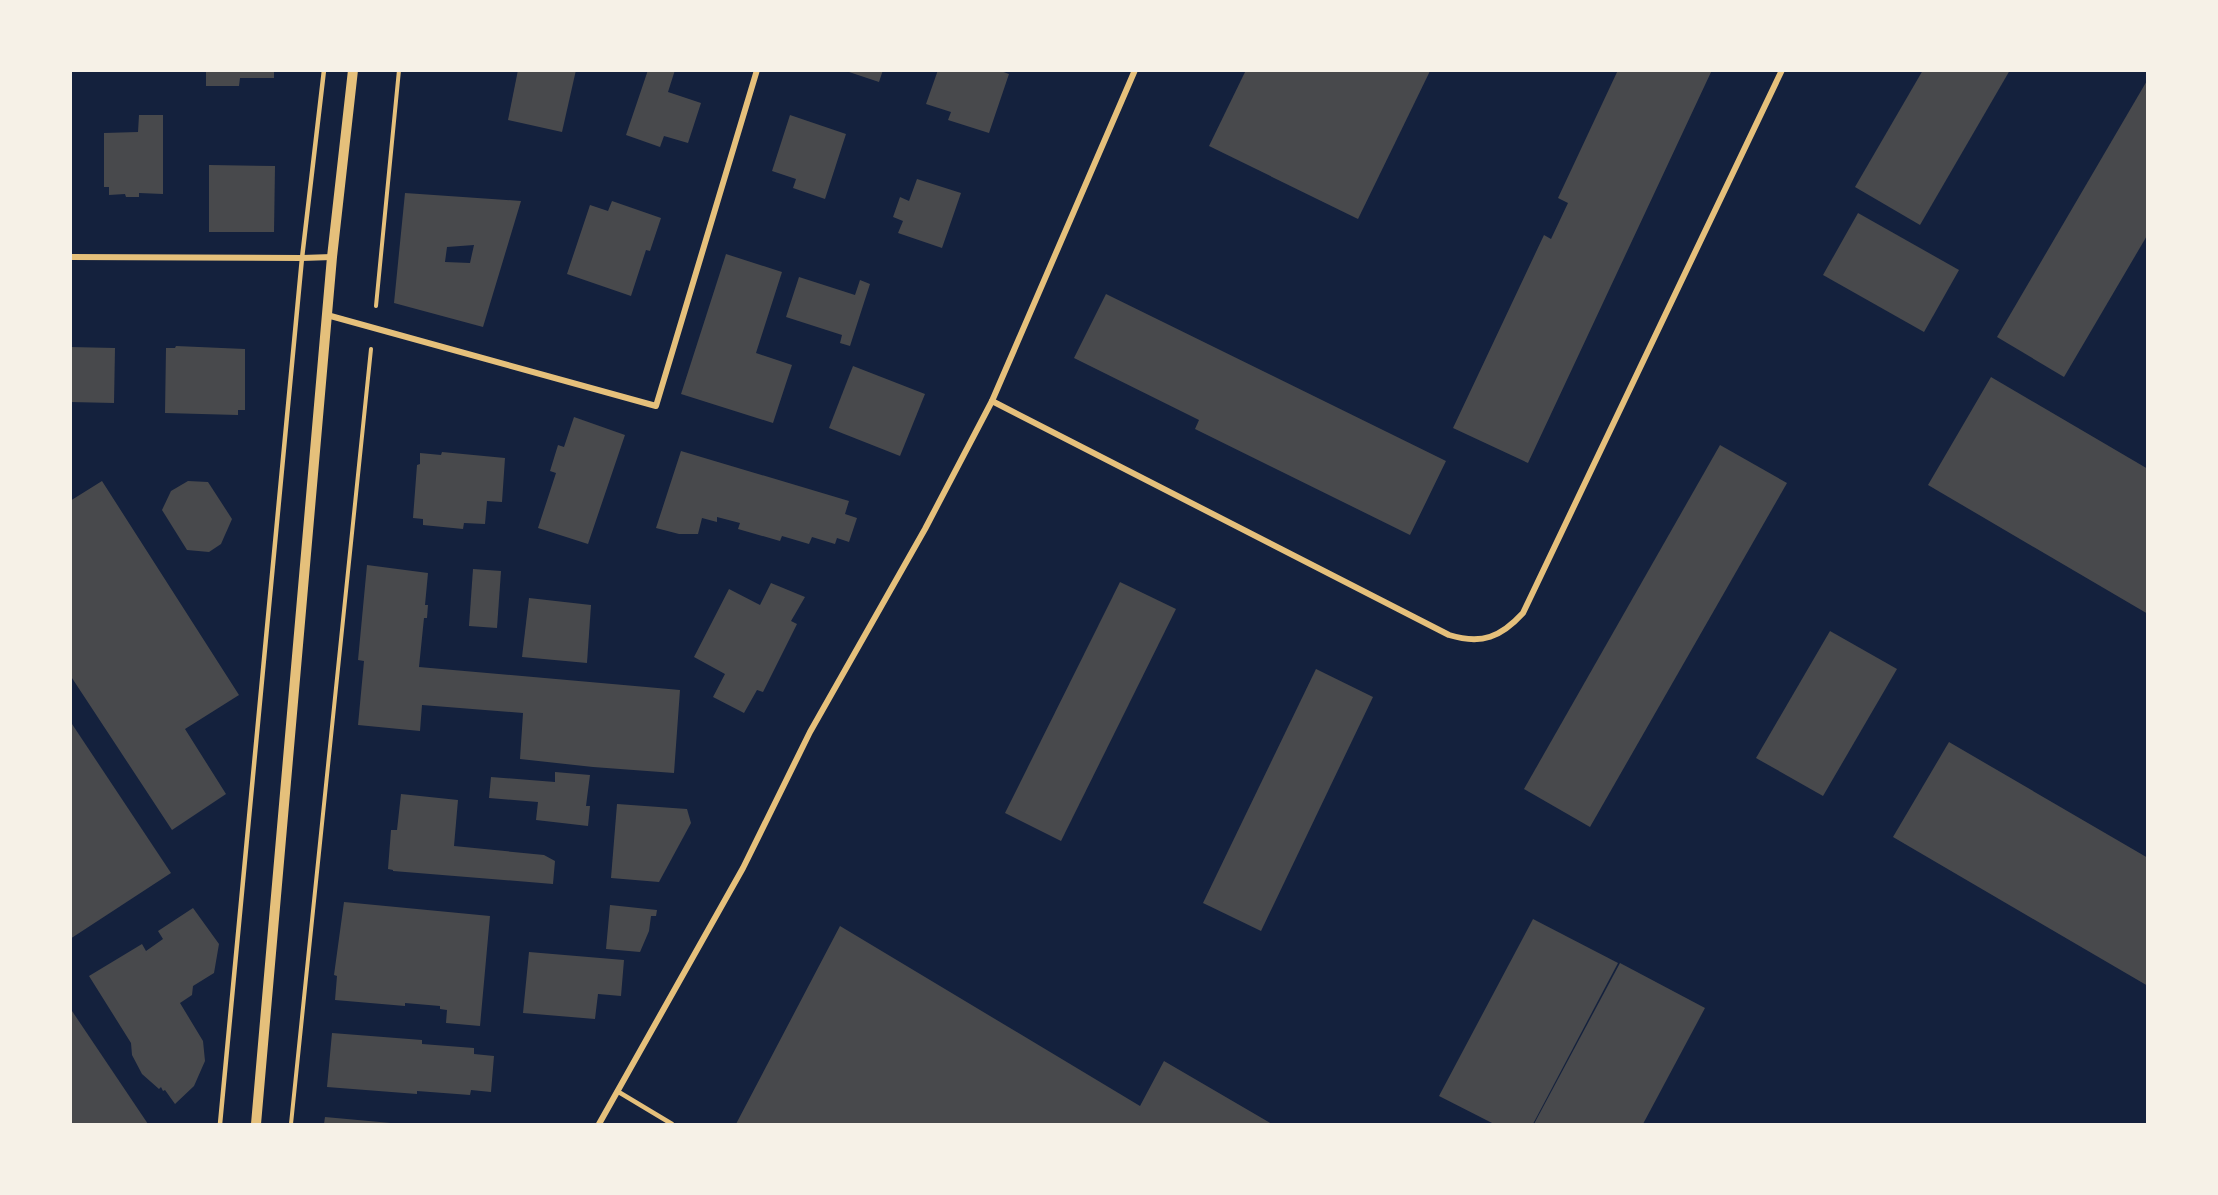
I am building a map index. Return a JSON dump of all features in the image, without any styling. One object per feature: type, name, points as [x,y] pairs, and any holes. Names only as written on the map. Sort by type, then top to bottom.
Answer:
[{"type":"street","points":[[256,1125],[332,257],[353,70]]},
{"type":"street","points":[[327,315],[656,406],[758,70]]},
{"type":"street","points":[[598,1125],[743,868],[810,732],[925,529],[992,401],[1135,70]]},
{"type":"street","points":[[992,401],[1449,635],[1462,639],[1478,639],[1495,635],[1509,628],[1523,613],[1782,70]]},
{"type":"street","points":[[70,257],[332,257]]},
{"type":"lane","points":[[220,1125],[302,258],[324,70]]},
{"type":"lane","points":[[617,1091],[672,1125]]},
{"type":"path","points":[[291,1125],[399,70]]},
{"type":"building","points":[[206,70],[274,70],[274,78],[240,78],[239,86],[206,86]]},
{"type":"building","points":[[518,70],[576,70],[562,132],[508,120]]},
{"type":"building","points":[[648,70],[675,70],[668,92],[701,103],[688,143],[664,136],[660,147],[626,135]]},
{"type":"building","points":[[843,70],[883,70],[879,82]]},
{"type":"building","points":[[938,70],[998,70],[1009,74],[989,133],[948,120],[951,112],[926,104]]},
{"type":"building","points":[[1246,70],[1430,71],[1358,219],[1209,146]]},
{"type":"building","points":[[1618,70],[1712,70],[1528,463],[1453,428],[1544,235],[1551,239],[1568,203],[1558,198]]},
{"type":"building","points":[[1923,70],[2010,70],[1920,225],[1855,187]]},
{"type":"building","points":[[2148,79],[2148,234],[2064,377],[1997,337]]},
{"type":"building","points":[[139,115],[163,115],[163,194],[139,193],[139,197],[126,197],[125,194],[109,195],[109,187],[104,187],[104,133],[138,132]]},
{"type":"building","points":[[790,115],[846,134],[825,199],[793,188],[796,179],[772,171]]},
{"type":"building","points":[[209,165],[275,166],[274,232],[209,232]]},
{"type":"building","points":[[917,179],[961,193],[942,248],[898,233],[903,221],[893,217],[900,197],[909,201]]},
{"type":"building","points":[[405,193],[521,201],[483,327],[394,303]],"holes":[[[474,245],[470,263],[445,262],[447,247]]]},
{"type":"building","points":[[612,201],[661,218],[650,251],[646,250],[631,296],[567,274],[590,205],[608,211]]},
{"type":"building","points":[[1858,213],[1959,270],[1924,332],[1823,275]]},
{"type":"building","points":[[726,254],[782,272],[756,353],[792,365],[773,423],[681,394]]},
{"type":"building","points":[[799,277],[855,295],[860,280],[870,284],[850,346],[840,343],[842,335],[786,317]]},
{"type":"building","points":[[1106,294],[1446,461],[1410,535],[1195,429],[1199,420],[1074,358]]},
{"type":"building","points":[[176,346],[245,349],[245,410],[238,410],[238,415],[165,413],[166,348]]},
{"type":"building","points":[[70,347],[115,348],[114,403],[70,402]]},
{"type":"building","points":[[853,366],[925,394],[900,456],[829,428]]},
{"type":"building","points":[[1991,377],[2148,469],[2148,614],[1928,485]]},
{"type":"building","points":[[574,417],[625,435],[588,544],[538,528],[556,473],[550,471],[558,445],[564,447]]},
{"type":"building","points":[[1720,445],[1787,483],[1590,827],[1524,789]]},
{"type":"building","points":[[681,451],[849,501],[845,514],[857,518],[849,542],[837,538],[835,544],[812,537],[809,544],[782,536],[780,541],[738,529],[740,523],[717,517],[717,522],[702,518],[698,534],[679,534],[656,528]]},
{"type":"building","points":[[442,452],[505,458],[502,502],[487,501],[485,524],[464,523],[463,529],[423,525],[423,519],[413,518],[420,453],[441,455]]},
{"type":"building","points":[[102,481],[239,695],[185,729],[226,794],[172,830],[70,675],[70,501]]},
{"type":"building","points":[[188,481],[208,482],[232,519],[221,544],[209,552],[187,550],[162,510],[171,491]]},
{"type":"building","points":[[367,565],[428,573],[425,605],[428,605],[427,618],[424,618],[419,667],[680,690],[674,773],[520,759],[523,713],[422,705],[420,731],[358,725],[364,661],[358,660]]},
{"type":"building","points":[[473,569],[501,571],[497,628],[469,626]]},
{"type":"building","points":[[1120,582],[1176,609],[1061,841],[1005,813]]},
{"type":"building","points":[[771,583],[805,597],[791,621],[797,624],[763,692],[757,690],[744,713],[713,697],[725,674],[694,657],[729,589],[760,605]]},
{"type":"building","points":[[529,598],[591,605],[587,663],[522,657]]},
{"type":"building","points":[[1830,631],[1897,669],[1823,796],[1756,758]]},
{"type":"building","points":[[1316,669],[1373,697],[1261,931],[1203,903]]},
{"type":"building","points":[[70,721],[171,873],[70,939]]},
{"type":"building","points":[[1949,742],[2148,858],[2148,986],[1893,837]]},
{"type":"building","points":[[555,772],[590,775],[586,806],[590,806],[588,826],[536,820],[538,802],[489,798],[491,777],[555,782]]},
{"type":"building","points":[[401,794],[458,800],[454,846],[544,855],[555,861],[553,884],[388,869],[391,830],[397,830]]},
{"type":"building","points":[[617,804],[687,809],[691,823],[659,882],[611,878]]},
{"type":"building","points":[[344,902],[490,916],[480,1026],[446,1023],[447,1010],[440,1009],[440,1006],[405,1003],[405,1006],[335,1000],[337,976],[334,975]]},
{"type":"building","points":[[610,905],[657,910],[656,916],[651,916],[649,931],[640,952],[606,949]]},
{"type":"building","points":[[193,908],[219,944],[214,973],[193,986],[192,995],[180,1003],[203,1041],[205,1061],[194,1086],[175,1104],[165,1090],[163,1091],[161,1087],[159,1089],[142,1074],[132,1055],[131,1043],[89,976],[142,944],[146,951],[163,939],[158,931]]},
{"type":"building","points":[[1533,919],[1618,963],[1533,1124],[1494,1124],[1439,1096]]},
{"type":"building","points":[[840,926],[1140,1106],[1164,1061],[1272,1124],[736,1124]]},
{"type":"building","points":[[529,952],[624,960],[621,996],[598,994],[595,1019],[523,1013]]},
{"type":"building","points":[[1620,963],[1705,1008],[1643,1124],[1534,1124]]},
{"type":"building","points":[[70,1008],[148,1124],[70,1124]]},
{"type":"building","points":[[332,1033],[422,1040],[422,1044],[474,1048],[474,1054],[494,1056],[491,1092],[471,1090],[470,1095],[417,1091],[417,1094],[327,1087]]},
{"type":"building","points":[[325,1117],[391,1123],[391,1124],[324,1124]]}]
